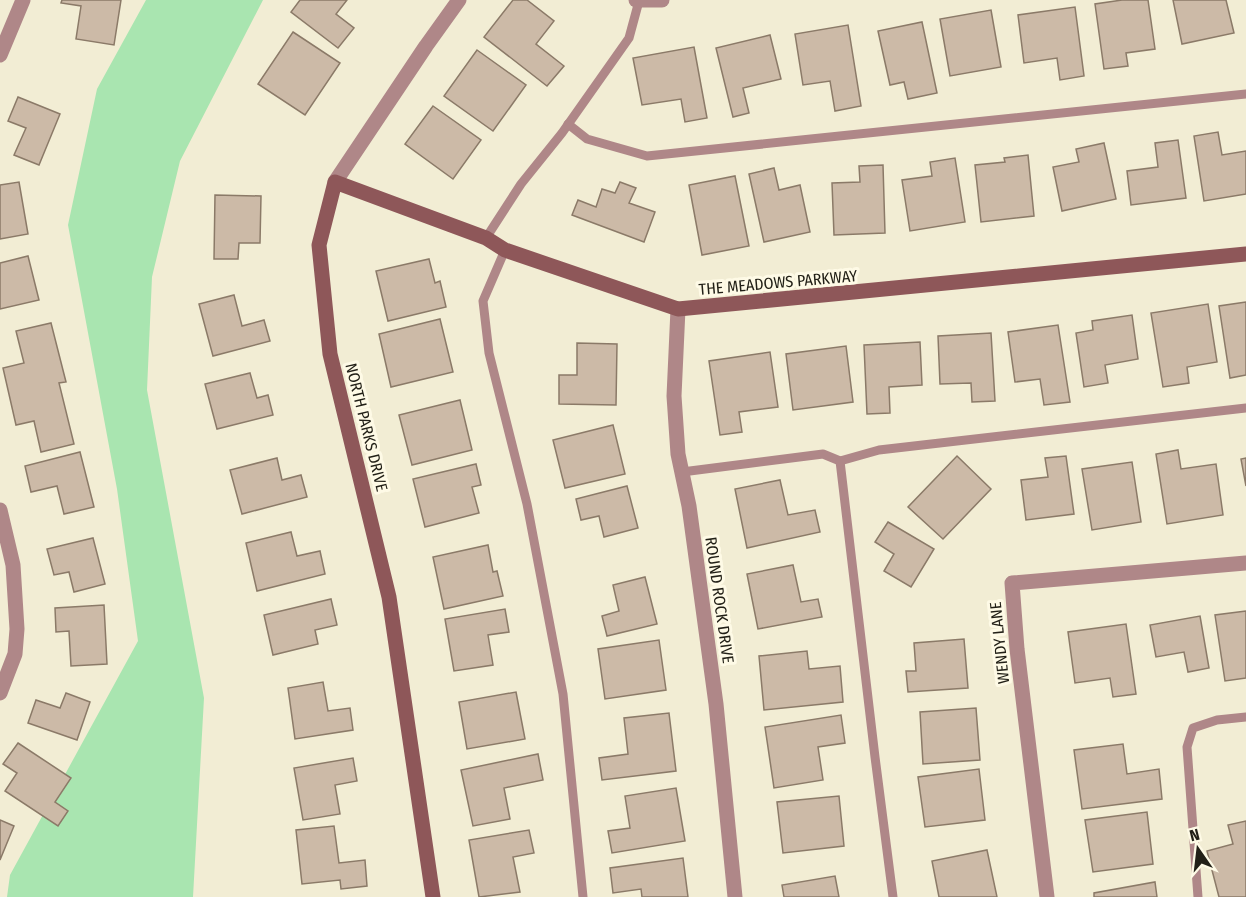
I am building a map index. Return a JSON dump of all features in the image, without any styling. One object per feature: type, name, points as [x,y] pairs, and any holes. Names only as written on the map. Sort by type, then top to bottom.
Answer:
[{"type":"street","points":[[0,52],[23,0]]},
{"type":"street","name":"NORTH PARKS DRIVE","points":[[433,897],[389,597],[330,354],[319,245],[335,182],[459,0]]},
{"type":"street","points":[[637,0],[662,0]]},
{"type":"street","name":"THE MEADOWS PARKWAY","points":[[335,182],[486,238],[505,250],[678,309],[1246,254]]},
{"type":"street","name":"ROUND ROCK DRIVE","points":[[678,309],[674,396],[678,454],[689,506],[716,704],[735,897]]},
{"type":"street","points":[[0,510],[13,565],[17,629],[15,654],[1,688]]},
{"type":"street","name":"WENDY LANE","points":[[1047,897],[1017,649],[1012,583],[1246,563]]},
{"type":"lane","points":[[486,238],[521,184],[568,124],[629,38],[637,0]]},
{"type":"lane","points":[[568,124],[587,139],[647,156],[1246,94]]},
{"type":"lane","points":[[505,250],[483,301],[489,352],[527,504],[563,694],[584,897]]},
{"type":"lane","points":[[682,472],[823,454],[840,461],[879,450],[1246,408]]},
{"type":"lane","points":[[840,461],[894,897]]},
{"type":"lane","points":[[1198,897],[1187,747],[1193,728],[1217,720],[1246,717]]},
{"type":"green space","points":[[146,0],[263,0],[180,161],[152,277],[147,390],[204,698],[193,897],[7,897],[10,875],[138,641],[117,489],[68,225],[97,89]]},
{"type":"building","points":[[62,0],[121,0],[114,45],[76,39],[81,6],[61,3]]},
{"type":"building","points":[[300,0],[347,0],[336,14],[354,28],[338,48],[291,12]]},
{"type":"building","points":[[513,0],[527,0],[554,21],[536,44],[564,66],[547,86],[484,37]]},
{"type":"building","points":[[1122,0],[1148,0],[1155,49],[1126,53],[1128,66],[1104,69],[1095,4]]},
{"type":"building","points":[[1173,0],[1226,0],[1234,33],[1182,44]]},
{"type":"building","points":[[1075,7],[1084,76],[1060,80],[1057,58],[1024,63],[1018,15]]},
{"type":"building","points":[[991,10],[1001,67],[950,76],[940,19]]},
{"type":"building","points":[[922,22],[937,93],[908,99],[904,82],[890,85],[878,31]]},
{"type":"building","points":[[848,25],[861,106],[835,111],[830,81],[803,85],[795,34]]},
{"type":"building","points":[[293,32],[340,63],[305,115],[258,84]]},
{"type":"building","points":[[770,35],[781,79],[743,88],[749,113],[733,117],[716,48]]},
{"type":"building","points":[[694,47],[707,118],[685,122],[681,99],[642,105],[633,58]]},
{"type":"building","points":[[477,50],[526,85],[493,131],[444,96]]},
{"type":"building","points":[[18,97],[60,114],[39,165],[14,155],[26,128],[8,121]]},
{"type":"building","points":[[433,106],[481,140],[453,179],[405,144]]},
{"type":"building","points":[[1218,132],[1222,155],[1246,151],[1246,194],[1204,201],[1194,136]]},
{"type":"building","points":[[1178,140],[1186,198],[1131,205],[1127,171],[1158,167],[1155,143]]},
{"type":"building","points":[[1104,143],[1116,199],[1062,211],[1053,167],[1079,162],[1076,149]]},
{"type":"building","points":[[1028,155],[1034,216],[981,222],[975,165],[1005,162],[1004,158]]},
{"type":"building","points":[[955,158],[965,222],[910,231],[902,180],[932,176],[930,162]]},
{"type":"building","points":[[883,165],[885,233],[834,235],[832,183],[860,182],[859,166]]},
{"type":"building","points":[[774,168],[779,190],[800,185],[810,232],[764,242],[749,174]]},
{"type":"building","points":[[735,176],[749,246],[702,255],[689,185]]},
{"type":"building","points":[[19,182],[28,234],[0,239],[0,185]]},
{"type":"building","points":[[620,182],[636,188],[629,203],[655,212],[644,242],[572,215],[578,200],[596,207],[602,189],[615,193]]},
{"type":"building","points":[[215,195],[261,196],[260,243],[239,243],[238,259],[214,259]]},
{"type":"building","points":[[28,256],[39,300],[0,309],[0,263]]},
{"type":"building","points":[[429,259],[435,283],[440,281],[446,307],[388,321],[376,271]]},
{"type":"building","points":[[234,295],[242,326],[264,320],[270,341],[213,356],[199,304]]},
{"type":"building","points":[[1246,302],[1246,375],[1230,378],[1219,306]]},
{"type":"building","points":[[1208,304],[1217,362],[1187,367],[1189,383],[1163,387],[1151,313]]},
{"type":"building","points":[[1132,315],[1138,359],[1105,365],[1108,383],[1084,387],[1076,333],[1093,330],[1092,321]]},
{"type":"building","points":[[440,319],[453,372],[391,387],[379,334]]},
{"type":"building","points":[[51,323],[66,382],[59,383],[74,444],[41,452],[34,421],[16,425],[3,368],[24,363],[16,331]]},
{"type":"building","points":[[1058,325],[1070,402],[1044,405],[1040,379],[1015,382],[1008,332]]},
{"type":"building","points":[[991,333],[995,401],[972,402],[971,383],[940,384],[938,336]]},
{"type":"building","points":[[920,342],[922,385],[889,387],[890,413],[867,414],[864,345]]},
{"type":"building","points":[[577,343],[617,344],[616,405],[559,404],[559,375],[577,375]]},
{"type":"building","points":[[846,346],[853,402],[793,410],[786,354]]},
{"type":"building","points":[[770,352],[778,407],[739,412],[742,432],[720,435],[709,361]]},
{"type":"building","points":[[250,373],[257,398],[268,395],[273,415],[217,429],[205,384]]},
{"type":"building","points":[[460,400],[472,450],[412,465],[399,415]]},
{"type":"building","points":[[613,425],[625,474],[565,488],[553,440]]},
{"type":"building","points":[[1178,450],[1181,469],[1216,464],[1223,515],[1167,524],[1156,454]]},
{"type":"building","points":[[80,452],[94,507],[64,514],[57,486],[31,492],[25,466]]},
{"type":"building","points":[[957,456],[991,489],[943,539],[908,507]]},
{"type":"building","points":[[1066,456],[1074,514],[1026,520],[1021,480],[1048,477],[1045,458]]},
{"type":"building","points":[[277,458],[282,480],[301,475],[307,497],[242,514],[230,470]]},
{"type":"building","points":[[1246,458],[1246,486],[1241,459]]},
{"type":"building","points":[[1132,462],[1141,522],[1092,530],[1082,469]]},
{"type":"building","points":[[476,464],[481,485],[472,487],[479,513],[425,527],[413,479]]},
{"type":"building","points":[[780,480],[788,515],[815,510],[820,532],[747,548],[735,489]]},
{"type":"building","points":[[627,486],[638,528],[604,537],[599,516],[581,520],[576,499]]},
{"type":"building","points":[[888,522],[934,549],[911,587],[884,571],[894,554],[875,542]]},
{"type":"building","points":[[291,532],[297,556],[320,551],[325,574],[257,591],[246,543]]},
{"type":"building","points":[[93,538],[105,584],[74,592],[69,572],[54,575],[47,549]]},
{"type":"building","points":[[488,545],[493,572],[497,571],[503,596],[444,609],[433,557]]},
{"type":"building","points":[[793,565],[801,602],[818,599],[822,617],[758,629],[747,574]]},
{"type":"building","points":[[645,577],[657,624],[607,636],[602,616],[619,611],[613,585]]},
{"type":"building","points":[[331,599],[337,625],[315,630],[318,644],[273,655],[264,615]]},
{"type":"building","points":[[104,605],[107,664],[71,666],[69,631],[56,632],[55,608]]},
{"type":"building","points":[[505,609],[509,632],[488,635],[493,665],[454,671],[445,619]]},
{"type":"building","points":[[1246,611],[1246,678],[1225,681],[1215,615]]},
{"type":"building","points":[[1200,616],[1209,668],[1188,672],[1184,652],[1156,657],[1150,625]]},
{"type":"building","points":[[1126,624],[1136,694],[1113,697],[1110,678],[1075,683],[1068,632]]},
{"type":"building","points":[[964,639],[968,688],[908,692],[906,671],[916,671],[914,643]]},
{"type":"building","points":[[659,640],[666,690],[605,699],[598,649]]},
{"type":"building","points":[[807,651],[809,669],[840,666],[843,702],[764,710],[759,656]]},
{"type":"building","points":[[323,682],[328,711],[350,708],[353,730],[295,739],[288,688]]},
{"type":"building","points":[[516,692],[525,739],[467,749],[459,702]]},
{"type":"building","points":[[66,693],[90,702],[77,740],[28,723],[36,700],[60,708]]},
{"type":"building","points":[[976,708],[980,760],[923,764],[920,712]]},
{"type":"building","points":[[669,713],[676,771],[602,780],[599,758],[628,754],[624,718]]},
{"type":"building","points":[[841,715],[845,743],[818,747],[823,780],[774,788],[765,727]]},
{"type":"building","points":[[18,743],[71,778],[55,802],[68,811],[58,826],[5,791],[17,773],[3,764]]},
{"type":"building","points":[[1123,744],[1127,774],[1159,769],[1162,799],[1082,809],[1074,750]]},
{"type":"building","points":[[538,754],[543,780],[504,788],[510,819],[473,826],[461,770]]},
{"type":"building","points":[[353,758],[357,781],[335,785],[340,814],[303,820],[294,768]]},
{"type":"building","points":[[979,769],[985,820],[925,827],[918,777]]},
{"type":"building","points":[[676,788],[685,841],[612,853],[608,831],[630,828],[625,796]]},
{"type":"building","points":[[839,796],[844,846],[783,853],[777,802]]},
{"type":"building","points":[[1147,812],[1153,864],[1093,872],[1085,820]]},
{"type":"building","points":[[0,820],[14,826],[0,860]]},
{"type":"building","points":[[1246,821],[1246,897],[1219,897],[1207,851],[1233,844],[1228,825]]},
{"type":"building","points":[[334,826],[339,863],[365,860],[367,886],[341,889],[340,880],[302,884],[296,830]]},
{"type":"building","points":[[529,830],[534,853],[513,857],[520,892],[479,897],[469,840]]},
{"type":"building","points":[[987,850],[997,897],[939,897],[932,861]]},
{"type":"building","points":[[683,858],[688,897],[642,897],[641,889],[613,893],[610,868]]},
{"type":"building","points":[[835,876],[839,897],[784,897],[782,885]]},
{"type":"building","points":[[1155,882],[1157,897],[1094,897],[1094,893]]}]
